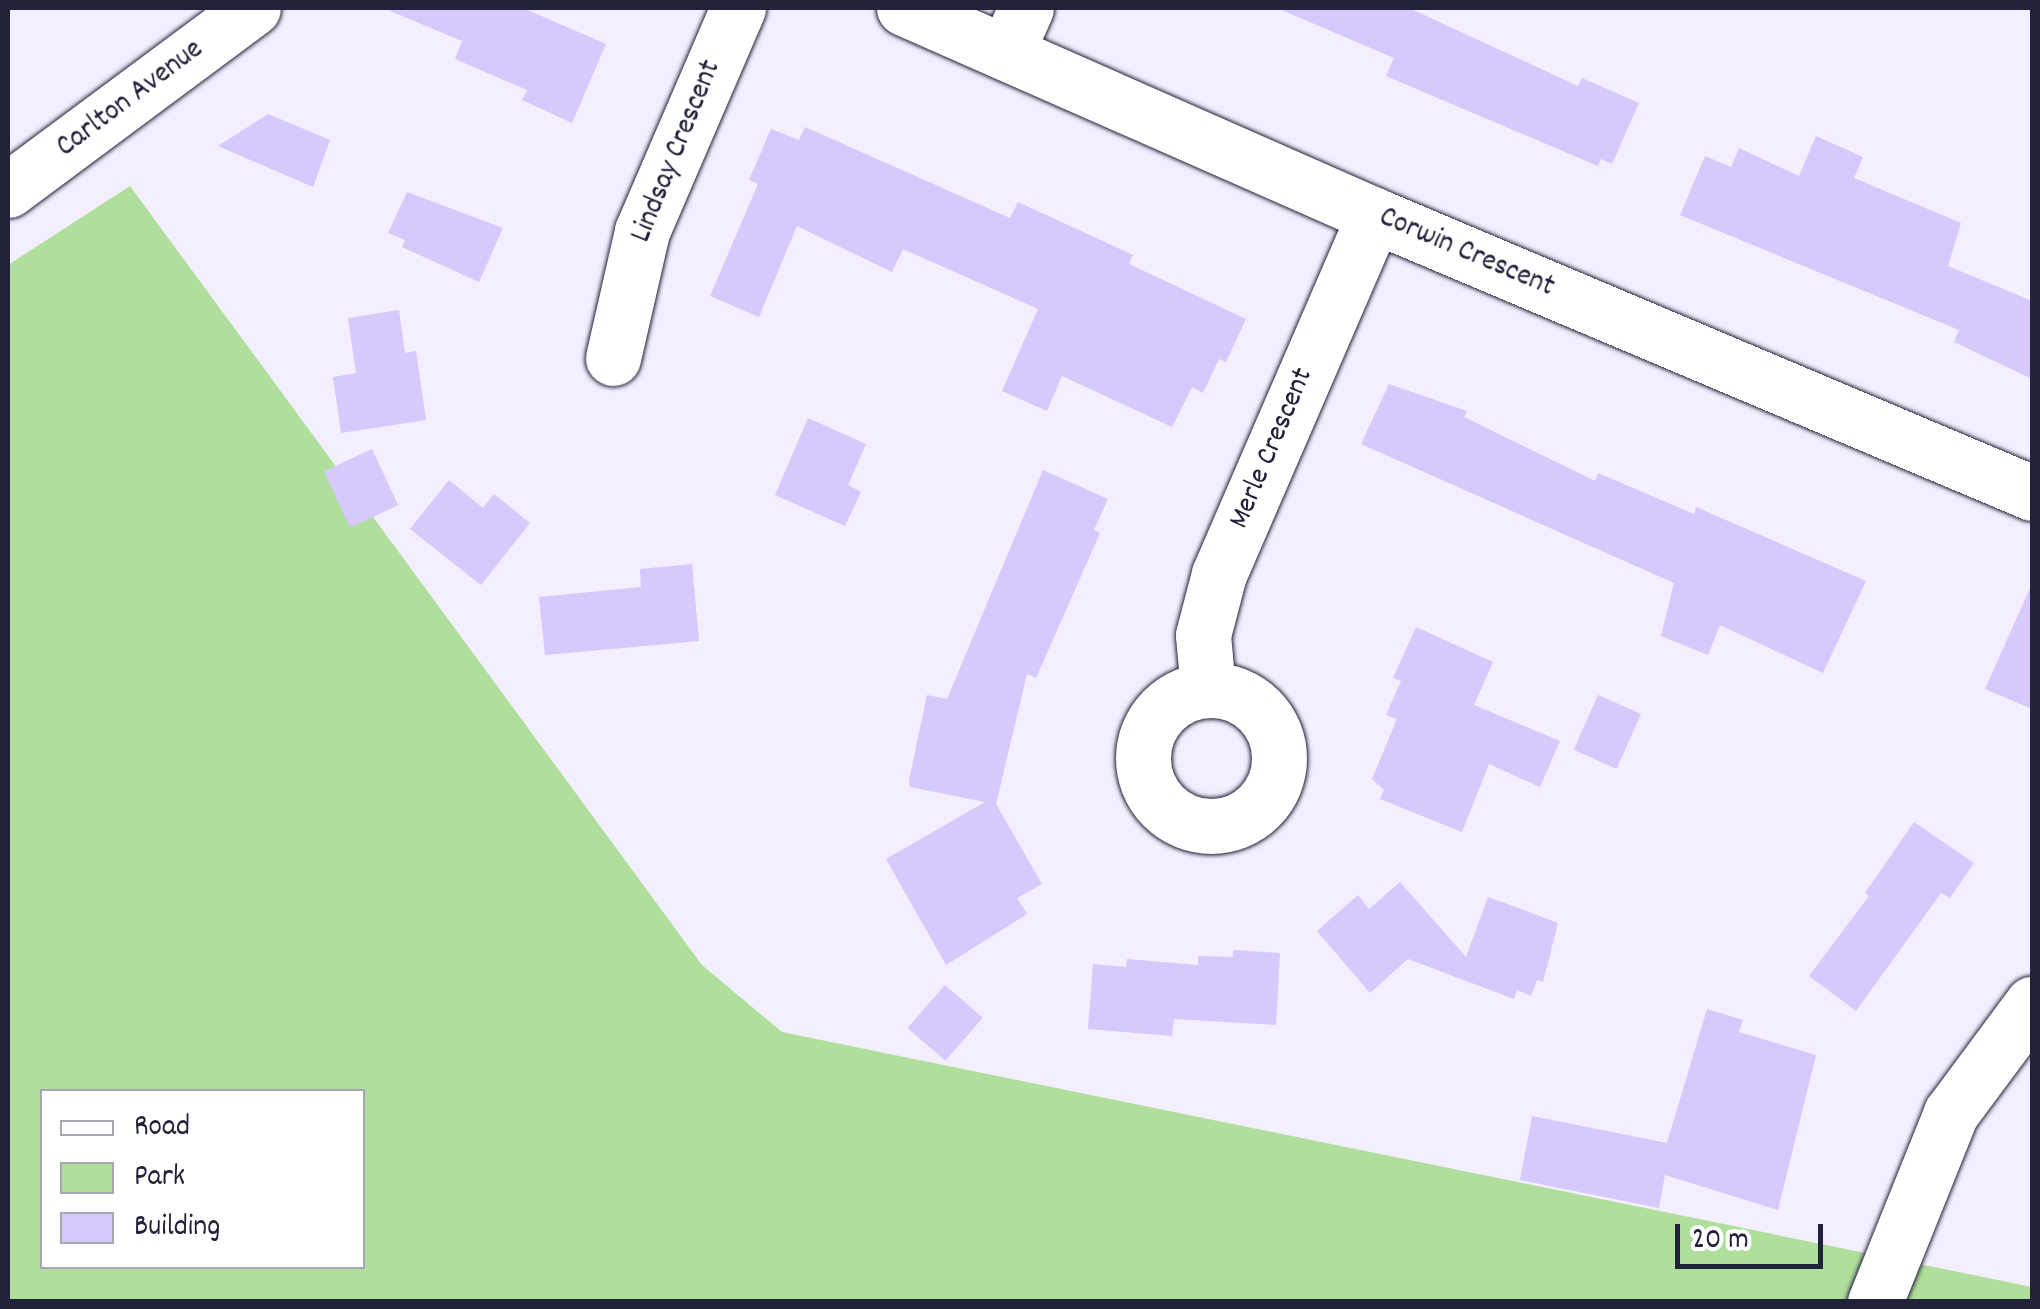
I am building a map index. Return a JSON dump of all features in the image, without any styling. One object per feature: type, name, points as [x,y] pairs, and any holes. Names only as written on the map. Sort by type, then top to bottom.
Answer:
[{"type":"street","name":"Carlton Avenue","points":[[8,190],[253,8]]},
{"type":"street","name":"Lindsay Crescent","points":[[612,358],[642,231],[738,8]]},
{"type":"street","name":"Corwin Crescent","points":[[904,8],[1016,30],[1374,216],[2032,492]]},
{"type":"street","name":"Merle Crescent","points":[[1208,690],[1203,635],[1219,574],[1374,216]]},
{"type":"street","points":[[1875,1302],[1951,1113],[2032,1004]]},
{"type":"green space","points":[[130,186],[702,965],[782,1032],[2032,1287],[2032,1302],[8,1302],[8,265]]},
{"type":"building","points":[[383,8],[523,8],[606,44],[572,123],[522,100],[527,90],[455,59],[462,41]]},
{"type":"building","points":[[1277,8],[1409,8],[1578,86],[1582,78],[1639,103],[1612,164],[1601,159],[1598,166],[1386,76],[1394,58]]},
{"type":"building","points":[[268,114],[330,140],[313,187],[218,146]]},
{"type":"building","points":[[805,127],[1010,218],[1018,202],[1133,255],[1129,264],[1246,319],[1226,362],[1219,359],[1203,393],[1192,387],[1172,427],[1062,376],[1047,411],[1002,391],[1038,309],[903,249],[892,272],[797,226],[759,317],[710,296],[758,184],[749,180],[771,129],[799,140]]},
{"type":"building","points":[[1816,136],[1863,157],[1854,178],[1961,223],[1948,266],[2032,301],[2032,379],[1954,342],[1959,330],[1680,215],[1705,156],[1731,167],[1739,148],[1799,176]]},
{"type":"building","points":[[407,192],[503,228],[479,282],[402,247],[405,240],[388,233]]},
{"type":"building","points":[[399,310],[405,353],[416,351],[426,420],[341,433],[333,377],[356,373],[348,318]]},
{"type":"building","points":[[1389,384],[1467,411],[1464,417],[1595,481],[1598,473],[1694,514],[1696,507],[1866,581],[1823,673],[1720,625],[1708,655],[1661,636],[1674,583],[1361,444]]},
{"type":"building","points":[[808,418],[866,444],[848,485],[861,492],[845,526],[775,495]]},
{"type":"building","points":[[372,449],[398,505],[350,528],[324,471]]},
{"type":"building","points":[[1043,470],[1108,499],[1094,530],[1100,533],[1036,678],[1027,674],[996,804],[1042,884],[1017,898],[1027,914],[946,965],[886,859],[985,802],[910,787],[909,780],[927,695],[947,699]]},
{"type":"building","points":[[449,480],[483,508],[494,494],[530,523],[481,585],[410,529]]},
{"type":"building","points":[[692,564],[699,641],[545,655],[539,597],[641,587],[640,569]]},
{"type":"building","points":[[2032,584],[2032,709],[1985,689]]},
{"type":"building","points":[[1416,627],[1493,662],[1474,705],[1560,741],[1540,787],[1489,764],[1462,832],[1380,799],[1384,790],[1372,779],[1397,719],[1386,715],[1401,681],[1393,678]]},
{"type":"building","points":[[1598,695],[1641,714],[1617,769],[1574,750]]},
{"type":"building","points":[[1914,822],[1974,863],[1950,898],[1941,893],[1856,1011],[1809,976],[1869,896],[1865,893]]},
{"type":"building","points":[[1400,882],[1466,957],[1488,897],[1558,923],[1543,982],[1537,980],[1531,996],[1517,990],[1514,999],[1408,959],[1370,993],[1317,931],[1358,895],[1369,909]]},
{"type":"building","points":[[1233,950],[1280,953],[1276,1025],[1174,1019],[1172,1036],[1088,1029],[1093,964],[1126,967],[1127,959],[1198,965],[1198,956],[1233,957]]},
{"type":"building","points":[[945,985],[983,1018],[945,1061],[908,1028]]},
{"type":"building","points":[[1707,1009],[1743,1020],[1739,1032],[1816,1055],[1778,1210],[1665,1175],[1659,1208],[1520,1180],[1532,1116],[1667,1143]]}]
